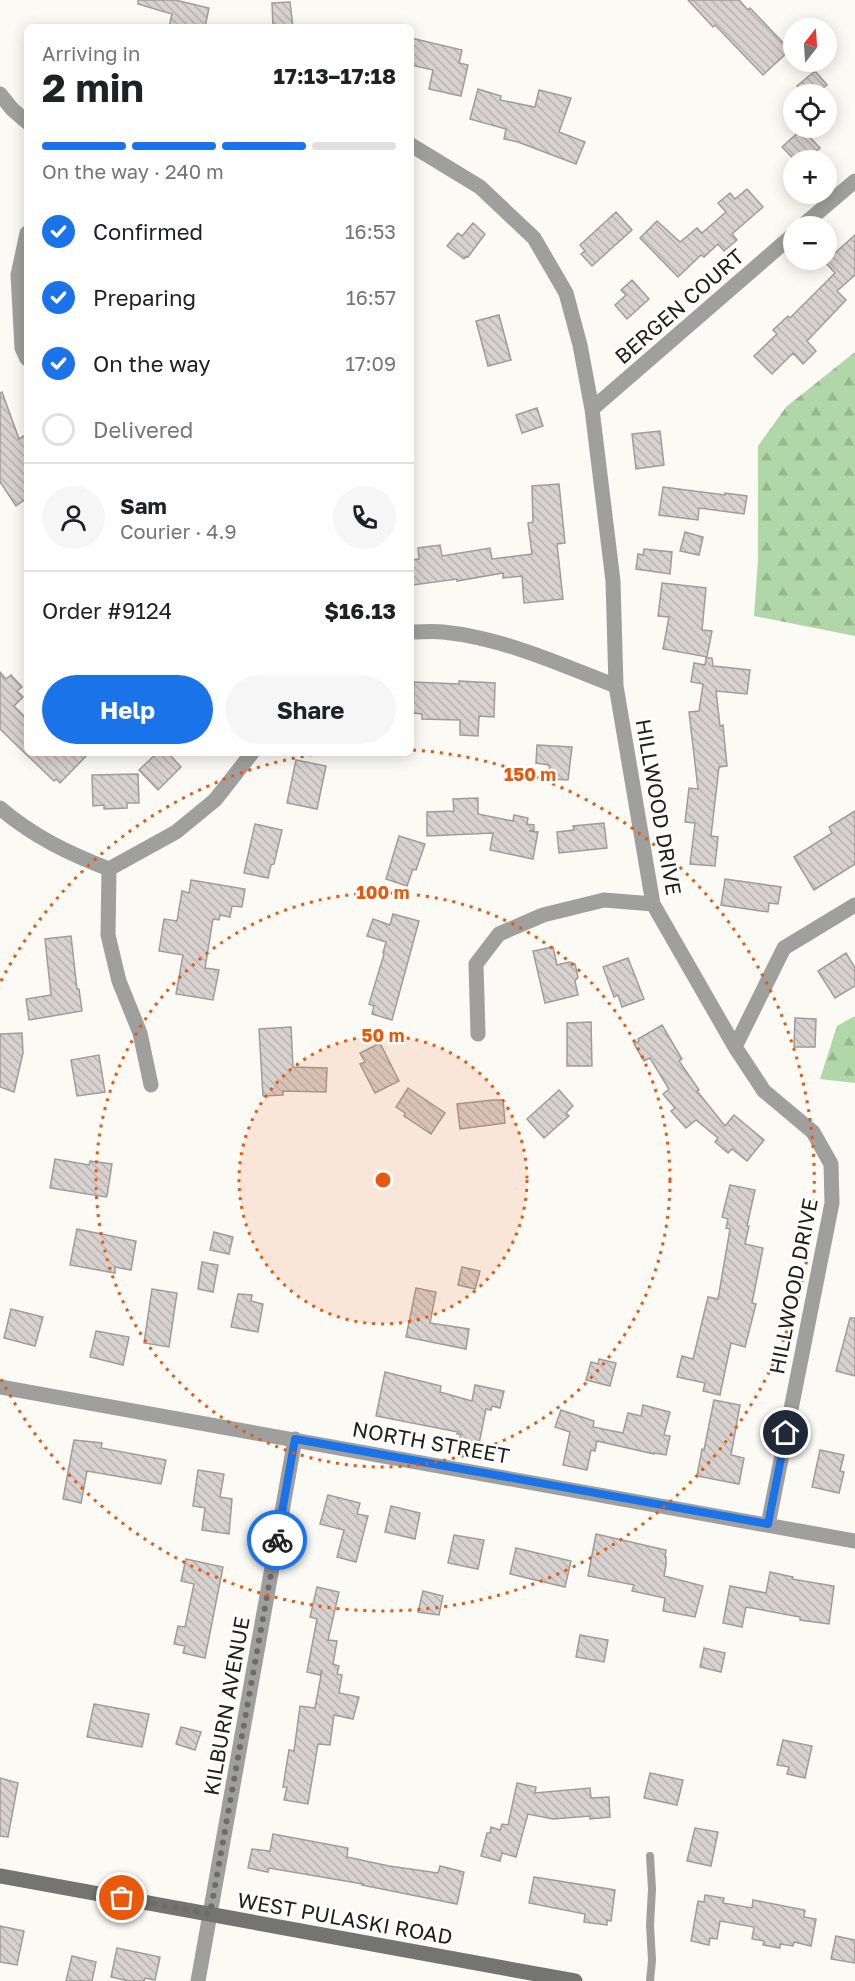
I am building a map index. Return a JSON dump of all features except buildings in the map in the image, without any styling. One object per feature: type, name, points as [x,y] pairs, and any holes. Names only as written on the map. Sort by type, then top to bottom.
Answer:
[{"type":"main road","name":"WEST PULASKI ROAD","points":[[0,1876],[575,1981]]},
{"type":"street","points":[[0,94],[12,110],[24,120]]},
{"type":"street","name":"HILLWOOD DRIVE","points":[[414,147],[480,187],[534,238],[566,293],[580,345],[592,409],[613,581],[615,686],[653,904],[735,1047],[764,1090],[813,1132],[831,1164],[832,1203],[768,1524]]},
{"type":"street","points":[[814,216],[855,181]]},
{"type":"street","name":"BERGEN COURT","points":[[592,409],[783,244]]},
{"type":"street","points":[[24,247],[18,275],[24,352]]},
{"type":"street","points":[[414,632],[442,632],[494,641],[548,659],[615,686]]},
{"type":"street","points":[[0,808],[12,819],[67,853],[109,869],[177,832],[215,800],[250,756]]},
{"type":"street","points":[[109,869],[108,935],[119,981],[140,1033],[151,1085]]},
{"type":"street","points":[[478,1034],[476,964],[499,934],[543,915],[604,900],[653,904]]},
{"type":"street","points":[[735,1047],[784,948],[855,905]]},
{"type":"street","name":"NORTH STREET","points":[[0,1387],[855,1540]]},
{"type":"street","name":"KILBURN AVENUE","points":[[198,1981],[295,1439]]},
{"type":"lane","points":[[650,1856],[652,1960],[650,1981]]},
{"type":"green space","points":[[855,352],[855,636],[754,616],[758,559],[758,446],[786,407]]},
{"type":"green space","points":[[855,1016],[855,1083],[820,1079],[837,1026]]},
{"type":"way so far","points":[[122,1898],[210,1914],[277,1540]]},
{"type":"route","points":[[277,1540],[295,1439],[768,1524],[786,1433]]}]
